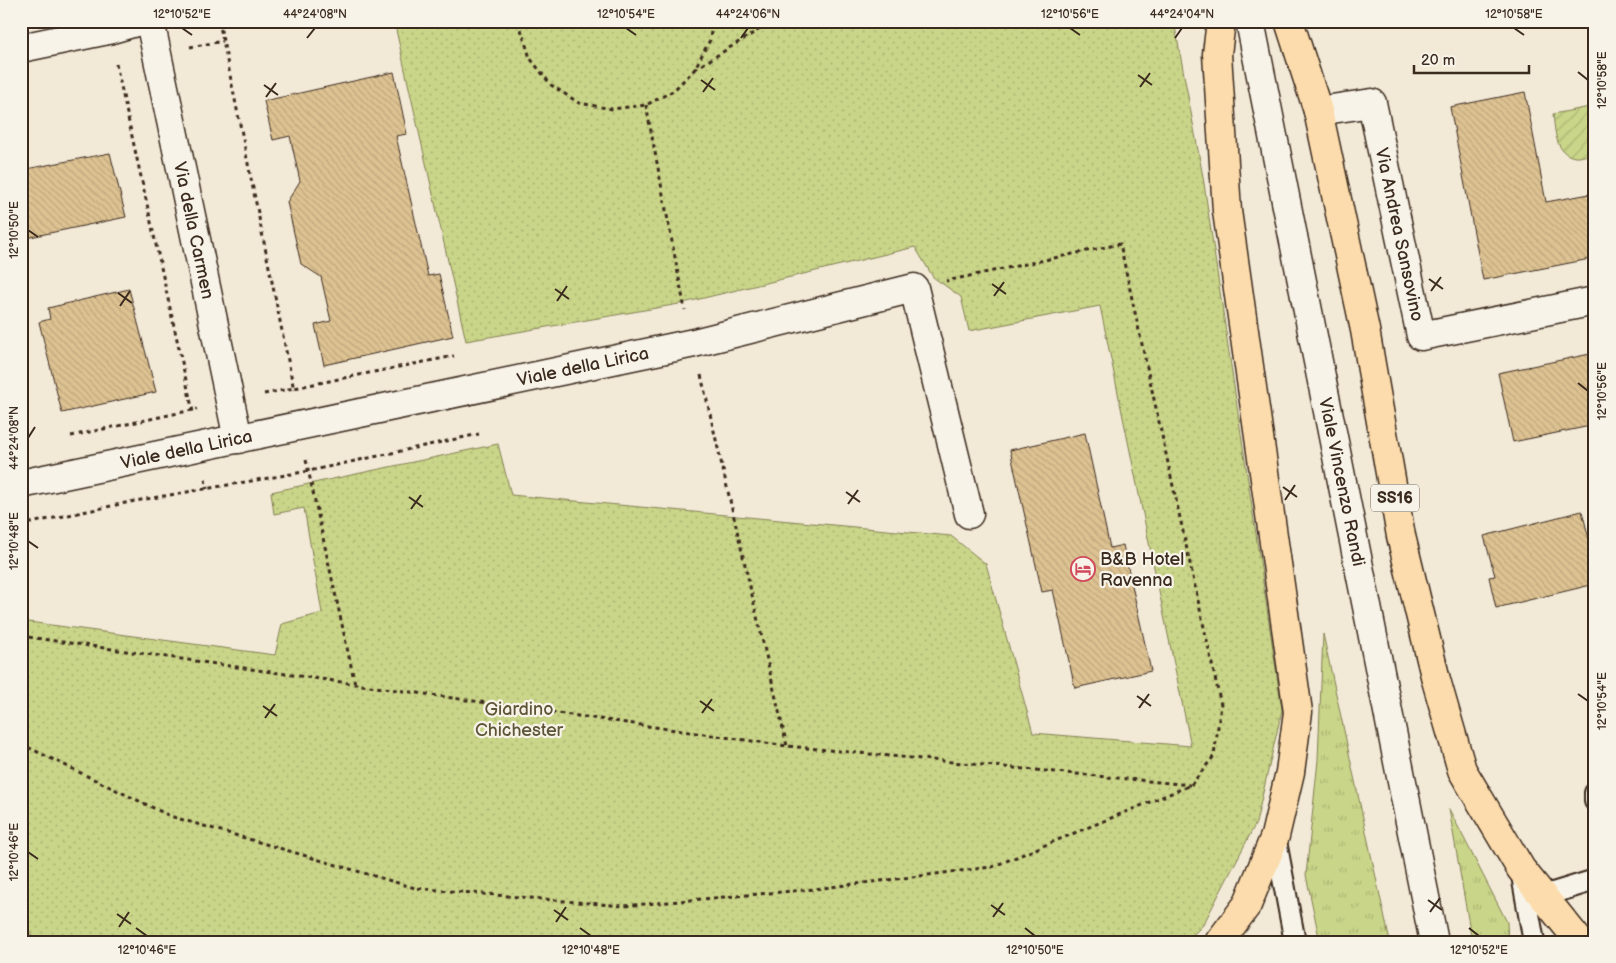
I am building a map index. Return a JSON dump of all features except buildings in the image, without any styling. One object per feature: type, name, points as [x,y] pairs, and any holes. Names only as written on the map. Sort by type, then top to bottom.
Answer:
[{"type":"highway","points":[[1219,942],[1247,905],[1275,836],[1290,772],[1298,712],[1227,211],[1217,54],[1221,21]]},
{"type":"highway","name":"SS16","points":[[1289,21],[1318,111],[1365,330],[1401,536],[1436,680],[1462,770],[1521,869],[1580,942]]},
{"type":"street","points":[[21,48],[108,30],[138,21]]},
{"type":"street","name":"Via della Carmen","points":[[150,21],[238,439]]},
{"type":"street","name":"Viale Vincenzo Randi","points":[[1250,21],[1292,240],[1398,754],[1434,942]]},
{"type":"street","name":"Via Andrea Sansovino","points":[[1318,111],[1372,103],[1421,336],[1595,301]]},
{"type":"street","points":[[914,288],[969,514]]},
{"type":"street","name":"Viale della Lirica","points":[[21,484],[694,343],[914,288]]},
{"type":"lane","points":[[1595,793],[1595,801]]},
{"type":"lane","points":[[1275,836],[1295,942]]},
{"type":"lane","points":[[1521,869],[1534,942]]},
{"type":"lane","points":[[1543,896],[1595,880]]},
{"type":"path","points":[[219,21],[294,388],[299,426],[355,684]]},
{"type":"path","points":[[520,21],[530,58],[551,85],[579,102],[612,109],[646,105],[673,91],[694,70],[773,21]]},
{"type":"path","points":[[694,70],[710,40],[712,21]]},
{"type":"path","points":[[108,30],[192,410],[207,489]]},
{"type":"path","points":[[646,105],[685,308],[787,746]]},
{"type":"path","points":[[21,744],[170,816],[415,888],[623,906],[815,889],[992,867],[1190,785],[1214,756],[1221,705],[1120,244],[914,288]]},
{"type":"path","points":[[675,310],[685,308]]},
{"type":"path","points":[[69,436],[460,354]]},
{"type":"path","points":[[21,526],[135,501],[309,471],[479,434]]},
{"type":"path","points":[[21,636],[787,746],[1190,785]]},
{"type":"green space","name":"Giardino Chichester","points":[[394,21],[1174,21],[1203,177],[1282,710],[1256,823],[1203,925],[1186,942],[35,942],[21,916],[21,621],[275,655],[282,624],[322,613],[304,508],[274,514],[271,492],[498,444],[511,495],[951,536],[986,564],[1033,733],[1191,746],[1100,306],[969,331],[961,297],[933,277],[915,247],[679,304],[466,341]]},
{"type":"green space","points":[[1595,106],[1595,153],[1577,157],[1568,155],[1563,151],[1557,140],[1553,114]]},
{"type":"green space","points":[[1323,634],[1390,942],[1320,942],[1306,875],[1318,760]]},
{"type":"green space","points":[[1449,809],[1507,922],[1508,942],[1472,942]]},
{"type":"place","name":"B&B Hotel Ravenna","points":[[1083,569]]}]
